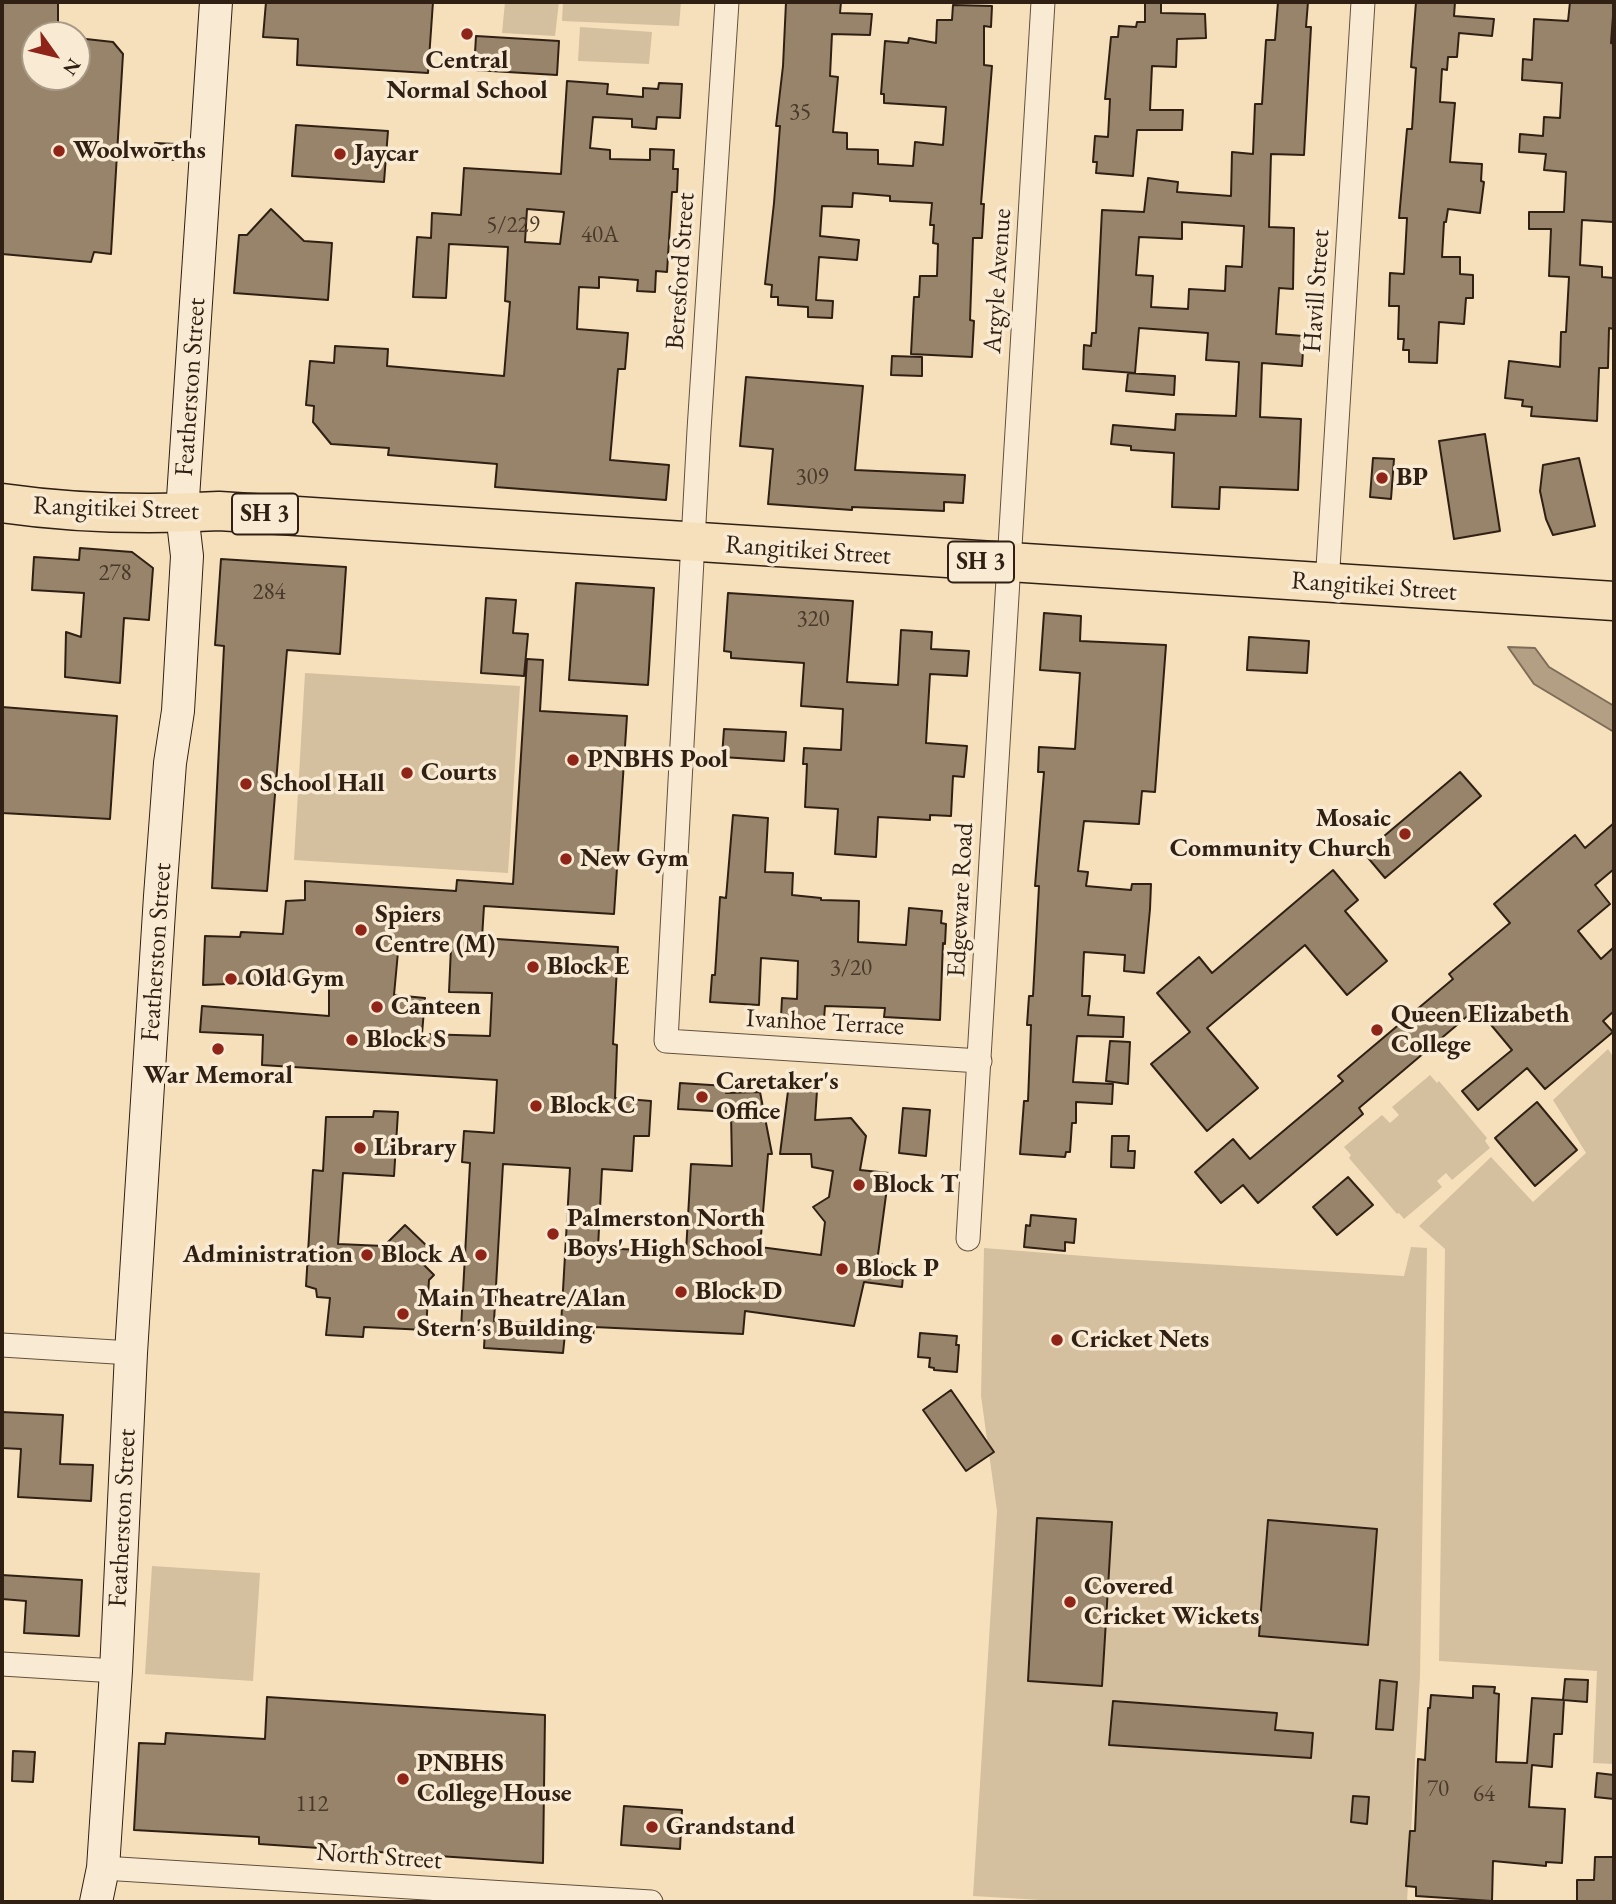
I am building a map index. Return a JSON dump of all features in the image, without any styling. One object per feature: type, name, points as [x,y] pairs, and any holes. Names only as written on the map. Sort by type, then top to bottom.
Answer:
[{"type":"highway","name":"Rangitikei Street","points":[[2,503],[33,508],[155,514],[219,511],[693,544],[1614,601]]},
{"type":"main road","name":"Featherston Street","points":[[96,1902],[103,1868],[116,1671],[131,1353],[160,896],[170,763],[177,711],[187,556],[182,513],[216,2]]},
{"type":"street","name":"Beresford Street","points":[[666,1041],[693,544],[727,2]]},
{"type":"street","name":"Argyle Avenue","points":[[1010,564],[1043,2]]},
{"type":"street","name":"Havill Street","points":[[1328,584],[1363,2]]},
{"type":"street","name":"Edgeware Road","points":[[968,1239],[1010,564]]},
{"type":"street","name":"Ivanhoe Terrace","points":[[666,1041],[980,1061]]},
{"type":"street","points":[[2,1345],[131,1353]]},
{"type":"street","points":[[2,1664],[116,1671]]},
{"type":"street","name":"North Street","points":[[103,1868],[651,1902]]},
{"type":"shaded area","points":[[505,2],[559,2],[555,36],[502,33]]},
{"type":"shaded area","points":[[563,2],[681,2],[679,26],[562,21]]},
{"type":"shaded area","points":[[580,27],[652,32],[649,64],[578,61]]},
{"type":"shaded area","points":[[1508,647],[1535,648],[1549,667],[1614,706],[1614,732],[1534,684]]},
{"type":"shaded area","name":"Courts","points":[[305,673],[520,686],[508,873],[294,860]]},
{"type":"shaded area","points":[[1608,1049],[1614,1058],[1614,1764],[1593,1763],[1597,1671],[1439,1661],[1445,1249],[1419,1226],[1491,1157],[1533,1202],[1586,1153],[1553,1100]]},
{"type":"shaded area","points":[[1430,1075],[1437,1083],[1439,1081],[1487,1138],[1485,1141],[1490,1148],[1452,1180],[1446,1173],[1437,1181],[1442,1187],[1404,1219],[1349,1158],[1351,1155],[1344,1147],[1382,1115],[1390,1123],[1399,1115],[1392,1107]]},
{"type":"shaded area","points":[[1411,1247],[1427,1248],[1420,1676],[1407,1902],[1075,1902],[973,1896],[997,1511],[981,1396],[984,1248],[1404,1276]]},
{"type":"shaded area","points":[[152,1566],[260,1573],[253,1681],[145,1674]]},
{"type":"building","name":"Woolworths","points":[[2,2],[58,3],[58,21],[21,21],[21,91],[91,91],[91,40],[113,42],[123,54],[111,254],[94,252],[91,262],[2,254]]},
{"type":"building","points":[[266,2],[433,2],[428,73],[297,65],[298,39],[263,37]]},
{"type":"building","points":[[786,2],[841,2],[840,13],[872,14],[870,35],[832,34],[830,76],[838,77],[833,132],[847,133],[847,149],[878,150],[878,164],[913,166],[915,142],[943,145],[946,107],[884,103],[884,94],[881,94],[885,41],[908,43],[909,38],[936,43],[937,20],[952,20],[953,5],[992,6],[991,27],[984,26],[984,65],[992,66],[981,204],[984,204],[982,238],[973,238],[970,320],[974,321],[972,357],[911,354],[914,297],[919,297],[920,276],[937,276],[938,244],[933,243],[934,225],[930,225],[932,203],[890,201],[890,196],[853,193],[852,207],[822,206],[820,236],[859,240],[857,260],[819,257],[816,300],[833,301],[832,318],[808,317],[808,307],[778,305],[778,297],[771,297],[772,285],[765,284],[780,126],[776,126],[783,66]]},
{"type":"building","points":[[1145,2],[1161,2],[1161,13],[1205,14],[1206,38],[1177,39],[1176,67],[1152,66],[1150,110],[1183,110],[1182,130],[1137,130],[1133,176],[1096,173],[1097,162],[1093,162],[1095,136],[1108,137],[1110,99],[1105,99],[1111,37],[1118,37],[1119,26],[1136,27],[1137,22],[1145,22]]},
{"type":"building","points":[[1278,2],[1308,2],[1306,27],[1311,27],[1304,155],[1271,154],[1269,227],[1294,228],[1293,289],[1279,288],[1276,334],[1304,336],[1302,366],[1262,363],[1260,417],[1301,419],[1298,490],[1220,487],[1219,509],[1172,507],[1174,453],[1131,450],[1131,446],[1111,444],[1113,425],[1175,430],[1176,414],[1236,416],[1239,362],[1206,360],[1208,333],[1139,328],[1135,373],[1083,369],[1084,345],[1091,346],[1092,333],[1096,333],[1102,210],[1144,212],[1148,178],[1178,182],[1177,192],[1231,196],[1232,152],[1253,154],[1255,104],[1262,104],[1266,40],[1275,40]],"holes":[[[1182,222],[1244,226],[1242,267],[1226,266],[1225,291],[1189,289],[1188,309],[1151,307],[1153,276],[1136,275],[1139,237],[1182,239]]]},
{"type":"building","points":[[1416,2],[1455,2],[1454,16],[1494,19],[1492,36],[1459,33],[1457,57],[1448,57],[1447,70],[1442,69],[1440,102],[1455,103],[1450,162],[1482,164],[1481,181],[1484,182],[1480,213],[1448,209],[1444,222],[1442,257],[1460,257],[1460,274],[1473,275],[1473,298],[1466,298],[1464,324],[1439,322],[1437,363],[1409,362],[1409,350],[1403,350],[1404,339],[1398,339],[1399,306],[1389,306],[1390,273],[1404,274],[1407,218],[1399,218],[1407,129],[1412,129],[1416,68],[1411,67]]},
{"type":"building","points":[[1570,2],[1614,2],[1611,43],[1614,44],[1613,222],[1582,220],[1580,265],[1602,267],[1602,277],[1614,278],[1614,329],[1609,328],[1608,368],[1599,368],[1597,421],[1531,416],[1532,407],[1522,406],[1523,400],[1505,398],[1509,361],[1560,367],[1561,332],[1566,332],[1569,277],[1549,276],[1551,229],[1529,229],[1529,212],[1564,212],[1566,172],[1544,170],[1546,154],[1519,152],[1520,134],[1543,136],[1544,117],[1560,118],[1562,83],[1522,80],[1523,59],[1532,60],[1534,19],[1568,21]]},
{"type":"building","points":[[476,36],[559,41],[557,75],[474,70]]},
{"type":"building","points":[[567,81],[608,84],[607,94],[643,97],[643,88],[658,89],[659,83],[682,84],[680,118],[657,117],[656,129],[632,127],[632,119],[593,117],[590,148],[610,150],[610,159],[650,160],[650,149],[674,150],[673,169],[678,169],[677,192],[672,192],[667,272],[656,271],[655,292],[637,291],[638,280],[599,277],[599,288],[579,287],[577,329],[628,333],[625,369],[618,369],[610,460],[669,465],[666,500],[495,487],[497,464],[388,455],[389,448],[331,444],[313,422],[314,406],[306,405],[310,361],[334,363],[335,346],[388,349],[387,366],[504,376],[510,302],[505,301],[508,247],[449,244],[446,298],[413,297],[417,237],[431,238],[432,213],[461,215],[464,168],[561,174]],"holes":[[[527,209],[564,212],[560,244],[525,242]]]},
{"type":"building","name":"Jaycar","points":[[296,125],[388,131],[384,182],[292,176]]},
{"type":"building","points":[[155,143],[176,144],[175,160],[154,159]]},
{"type":"building","points":[[271,209],[304,241],[332,243],[328,300],[234,293],[239,235],[247,235]]},
{"type":"building","points":[[892,356],[922,357],[922,376],[891,375]]},
{"type":"building","points":[[1128,373],[1175,376],[1174,395],[1126,391]]},
{"type":"building","points":[[746,377],[863,386],[855,470],[965,475],[963,503],[944,502],[944,511],[852,507],[852,510],[768,504],[773,449],[740,446]]},
{"type":"building","name":"BP","points":[[1485,434],[1500,531],[1454,539],[1439,441]]},
{"type":"building","name":"BP","points":[[1373,458],[1394,459],[1391,499],[1370,497]]},
{"type":"building","points":[[1579,458],[1595,526],[1553,535],[1546,519],[1540,491],[1543,465]]},
{"type":"building","points":[[80,548],[132,552],[153,568],[149,620],[124,618],[120,683],[65,677],[66,632],[81,637],[84,593],[32,590],[34,557],[79,560]]},
{"type":"building","points":[[221,559],[346,567],[340,654],[287,650],[267,891],[212,888],[224,646],[215,645]]},
{"type":"building","points":[[576,583],[654,588],[648,685],[569,680]]},
{"type":"building","points":[[728,593],[853,601],[847,682],[898,685],[901,630],[932,632],[931,649],[969,651],[967,676],[930,674],[926,743],[967,746],[964,777],[953,776],[951,816],[930,815],[930,820],[878,817],[876,857],[835,854],[838,809],[805,807],[807,764],[803,764],[804,748],[841,750],[843,709],[801,706],[804,663],[731,658],[731,652],[724,651]]},
{"type":"building","points":[[486,598],[516,600],[513,633],[528,634],[524,676],[481,673]]},
{"type":"building","points":[[1044,613],[1081,616],[1080,641],[1166,645],[1155,792],[1142,791],[1139,824],[1084,821],[1078,871],[1088,872],[1086,886],[1131,890],[1132,884],[1151,884],[1150,909],[1144,973],[1124,971],[1125,955],[1084,952],[1082,996],[1090,996],[1088,1015],[1124,1017],[1123,1037],[1077,1036],[1073,1082],[1113,1084],[1112,1104],[1076,1102],[1076,1123],[1072,1123],[1070,1152],[1066,1152],[1065,1157],[1020,1154],[1024,1101],[1028,1101],[1031,1025],[1027,1025],[1029,996],[1033,996],[1039,886],[1035,886],[1044,772],[1038,772],[1039,747],[1075,749],[1080,673],[1040,670]]},
{"type":"building","points":[[1249,637],[1309,641],[1307,673],[1247,670]]},
{"type":"building","points":[[527,659],[543,660],[540,711],[627,716],[614,914],[484,906],[482,938],[618,947],[613,1044],[617,1045],[615,1098],[651,1101],[649,1136],[634,1136],[632,1171],[602,1169],[598,1248],[686,1252],[691,1164],[732,1166],[731,1112],[678,1109],[680,1083],[726,1086],[726,1093],[760,1092],[772,1154],[768,1154],[760,1247],[821,1255],[825,1222],[813,1207],[829,1197],[833,1171],[812,1167],[811,1154],[780,1154],[788,1091],[817,1091],[815,1120],[851,1118],[866,1136],[860,1170],[889,1173],[877,1262],[904,1266],[902,1287],[864,1282],[854,1326],[745,1311],[743,1334],[594,1327],[593,1337],[565,1334],[563,1353],[484,1348],[485,1330],[461,1329],[470,1163],[462,1162],[464,1131],[494,1133],[497,1080],[262,1065],[263,1035],[200,1032],[202,1006],[329,1016],[329,980],[203,985],[205,936],[240,937],[241,932],[283,934],[286,901],[305,900],[305,881],[456,891],[457,880],[513,884]],"holes":[[[405,944],[451,947],[449,992],[492,993],[490,1036],[422,1034],[425,998],[394,995],[398,952],[404,953]],[[503,1164],[570,1168],[561,1325],[494,1321]]]},
{"type":"building","points":[[2,707],[117,716],[110,819],[2,813]]},
{"type":"building","points":[[724,729],[786,732],[784,761],[722,757]]},
{"type":"building","points":[[1460,772],[1481,796],[1385,878],[1364,853]]},
{"type":"building","points":[[733,815],[768,818],[765,872],[793,873],[792,895],[821,900],[859,901],[858,942],[906,945],[909,908],[942,911],[941,923],[946,924],[940,1020],[884,1017],[885,1008],[825,1006],[824,1019],[781,1017],[782,998],[797,999],[798,961],[761,958],[759,1005],[710,1002],[712,975],[715,975],[720,897],[726,898]]},
{"type":"building","points":[[1614,823],[1614,869],[1595,885],[1610,904],[1578,931],[1601,959],[1614,947],[1614,1011],[1603,1021],[1613,1032],[1545,1089],[1527,1068],[1478,1110],[1462,1091],[1512,1050],[1477,1008],[1359,1108],[1363,1114],[1258,1203],[1243,1185],[1221,1203],[1195,1172],[1233,1139],[1250,1159],[1343,1081],[1338,1076],[1453,979],[1449,974],[1510,923],[1494,904],[1575,835],[1585,848]]},
{"type":"building","points":[[1333,870],[1358,900],[1345,911],[1387,961],[1347,995],[1305,945],[1207,1028],[1258,1088],[1207,1131],[1151,1064],[1190,1032],[1157,993],[1199,957],[1212,973]]},
{"type":"building","points":[[1110,1041],[1130,1042],[1128,1084],[1106,1081]]},
{"type":"building","points":[[1537,1102],[1577,1150],[1535,1186],[1495,1138]]},
{"type":"building","points":[[903,1108],[930,1110],[926,1156],[899,1153]]},
{"type":"building","name":"Administration","points":[[374,1111],[398,1112],[394,1176],[343,1173],[338,1244],[384,1246],[405,1225],[430,1249],[420,1261],[434,1275],[429,1280],[426,1330],[364,1327],[363,1337],[326,1335],[330,1298],[317,1297],[316,1289],[306,1286],[313,1170],[323,1171],[326,1117],[373,1117]]},
{"type":"building","points":[[1112,1136],[1129,1136],[1128,1151],[1135,1151],[1134,1168],[1111,1167]]},
{"type":"building","points":[[1348,1177],[1373,1205],[1337,1235],[1313,1207]]},
{"type":"building","points":[[1031,1215],[1076,1219],[1074,1243],[1065,1242],[1065,1251],[1024,1247],[1026,1225],[1030,1226]]},
{"type":"building","points":[[920,1333],[957,1336],[957,1372],[934,1370],[929,1367],[930,1358],[918,1357]]},
{"type":"building","points":[[951,1390],[994,1452],[966,1471],[923,1410]]},
{"type":"building","points":[[2,1412],[63,1415],[60,1464],[93,1465],[91,1501],[18,1497],[21,1449],[2,1448]]},
{"type":"building","name":"Covered Cricket Wickets","points":[[1037,1518],[1112,1522],[1102,1686],[1028,1681]]},
{"type":"building","points":[[1268,1520],[1377,1529],[1368,1645],[1259,1636]]},
{"type":"building","points":[[2,1575],[82,1580],[79,1636],[24,1633],[26,1601],[2,1599]]},
{"type":"building","points":[[1565,1679],[1588,1680],[1587,1702],[1563,1700]]},
{"type":"building","points":[[1380,1680],[1397,1682],[1393,1730],[1376,1729]]},
{"type":"building","points":[[1473,1686],[1495,1687],[1494,1693],[1499,1694],[1496,1762],[1527,1763],[1532,1698],[1564,1700],[1562,1734],[1554,1734],[1552,1767],[1532,1765],[1529,1807],[1565,1809],[1562,1863],[1546,1862],[1546,1866],[1493,1861],[1492,1901],[1416,1896],[1416,1887],[1406,1886],[1410,1831],[1415,1831],[1418,1759],[1425,1760],[1431,1695],[1473,1698]]},
{"type":"building","name":"PNBHS College House","points":[[267,1697],[545,1715],[543,1863],[259,1844],[259,1837],[134,1830],[139,1743],[165,1744],[166,1733],[265,1739]]},
{"type":"building","points":[[1113,1701],[1277,1713],[1275,1730],[1313,1733],[1311,1758],[1109,1745]]},
{"type":"building","points":[[13,1751],[35,1752],[33,1782],[12,1781]]},
{"type":"building","points":[[1597,1773],[1614,1775],[1614,1799],[1595,1797]]},
{"type":"building","points":[[1353,1796],[1369,1797],[1367,1824],[1351,1822]]},
{"type":"building","name":"Grandstand","points":[[624,1806],[682,1810],[680,1849],[621,1845]]},
{"type":"building","points":[[1595,1857],[1614,1857],[1614,1902],[1577,1902],[1577,1880],[1594,1880]]},
{"type":"place","name":"Central Normal School","points":[[467,34]]},
{"type":"place","name":"Woolworths","points":[[59,151]]},
{"type":"place","name":"Jaycar","points":[[340,154]]},
{"type":"place","name":"BP","points":[[1382,478]]},
{"type":"place","name":"PNBHS Pool","points":[[573,760]]},
{"type":"place","name":"Courts","points":[[407,773]]},
{"type":"place","name":"School Hall","points":[[246,784]]},
{"type":"place","name":"Mosaic Community Church","points":[[1405,834]]},
{"type":"place","name":"New Gym","points":[[566,859]]},
{"type":"place","name":"Spiers Centre (M)","points":[[361,930]]},
{"type":"place","name":"Block E","points":[[533,967]]},
{"type":"place","name":"Old Gym","points":[[231,979]]},
{"type":"place","name":"Canteen","points":[[377,1007]]},
{"type":"place","name":"Queen Elizabeth College","points":[[1377,1030]]},
{"type":"place","name":"Block S","points":[[352,1040]]},
{"type":"place","name":"War Memoral","points":[[218,1049]]},
{"type":"place","name":"Caretaker's Office","points":[[702,1097]]},
{"type":"place","name":"Block C","points":[[536,1106]]},
{"type":"place","name":"Library","points":[[360,1148]]},
{"type":"place","name":"Block T","points":[[859,1185]]},
{"type":"place","name":"Palmerston North Boys' High School","points":[[553,1234]]},
{"type":"place","name":"Administration","points":[[367,1255]]},
{"type":"place","name":"Block A","points":[[481,1255]]},
{"type":"place","name":"Block P","points":[[842,1269]]},
{"type":"place","name":"Block D","points":[[681,1292]]},
{"type":"place","name":"Main Theatre/Alan Stern's Building","points":[[403,1314]]},
{"type":"place","name":"Cricket Nets","points":[[1057,1340]]},
{"type":"place","name":"Covered Cricket Wickets","points":[[1070,1602]]},
{"type":"place","name":"PNBHS College House","points":[[403,1779]]},
{"type":"place","name":"Grandstand","points":[[652,1827]]}]
